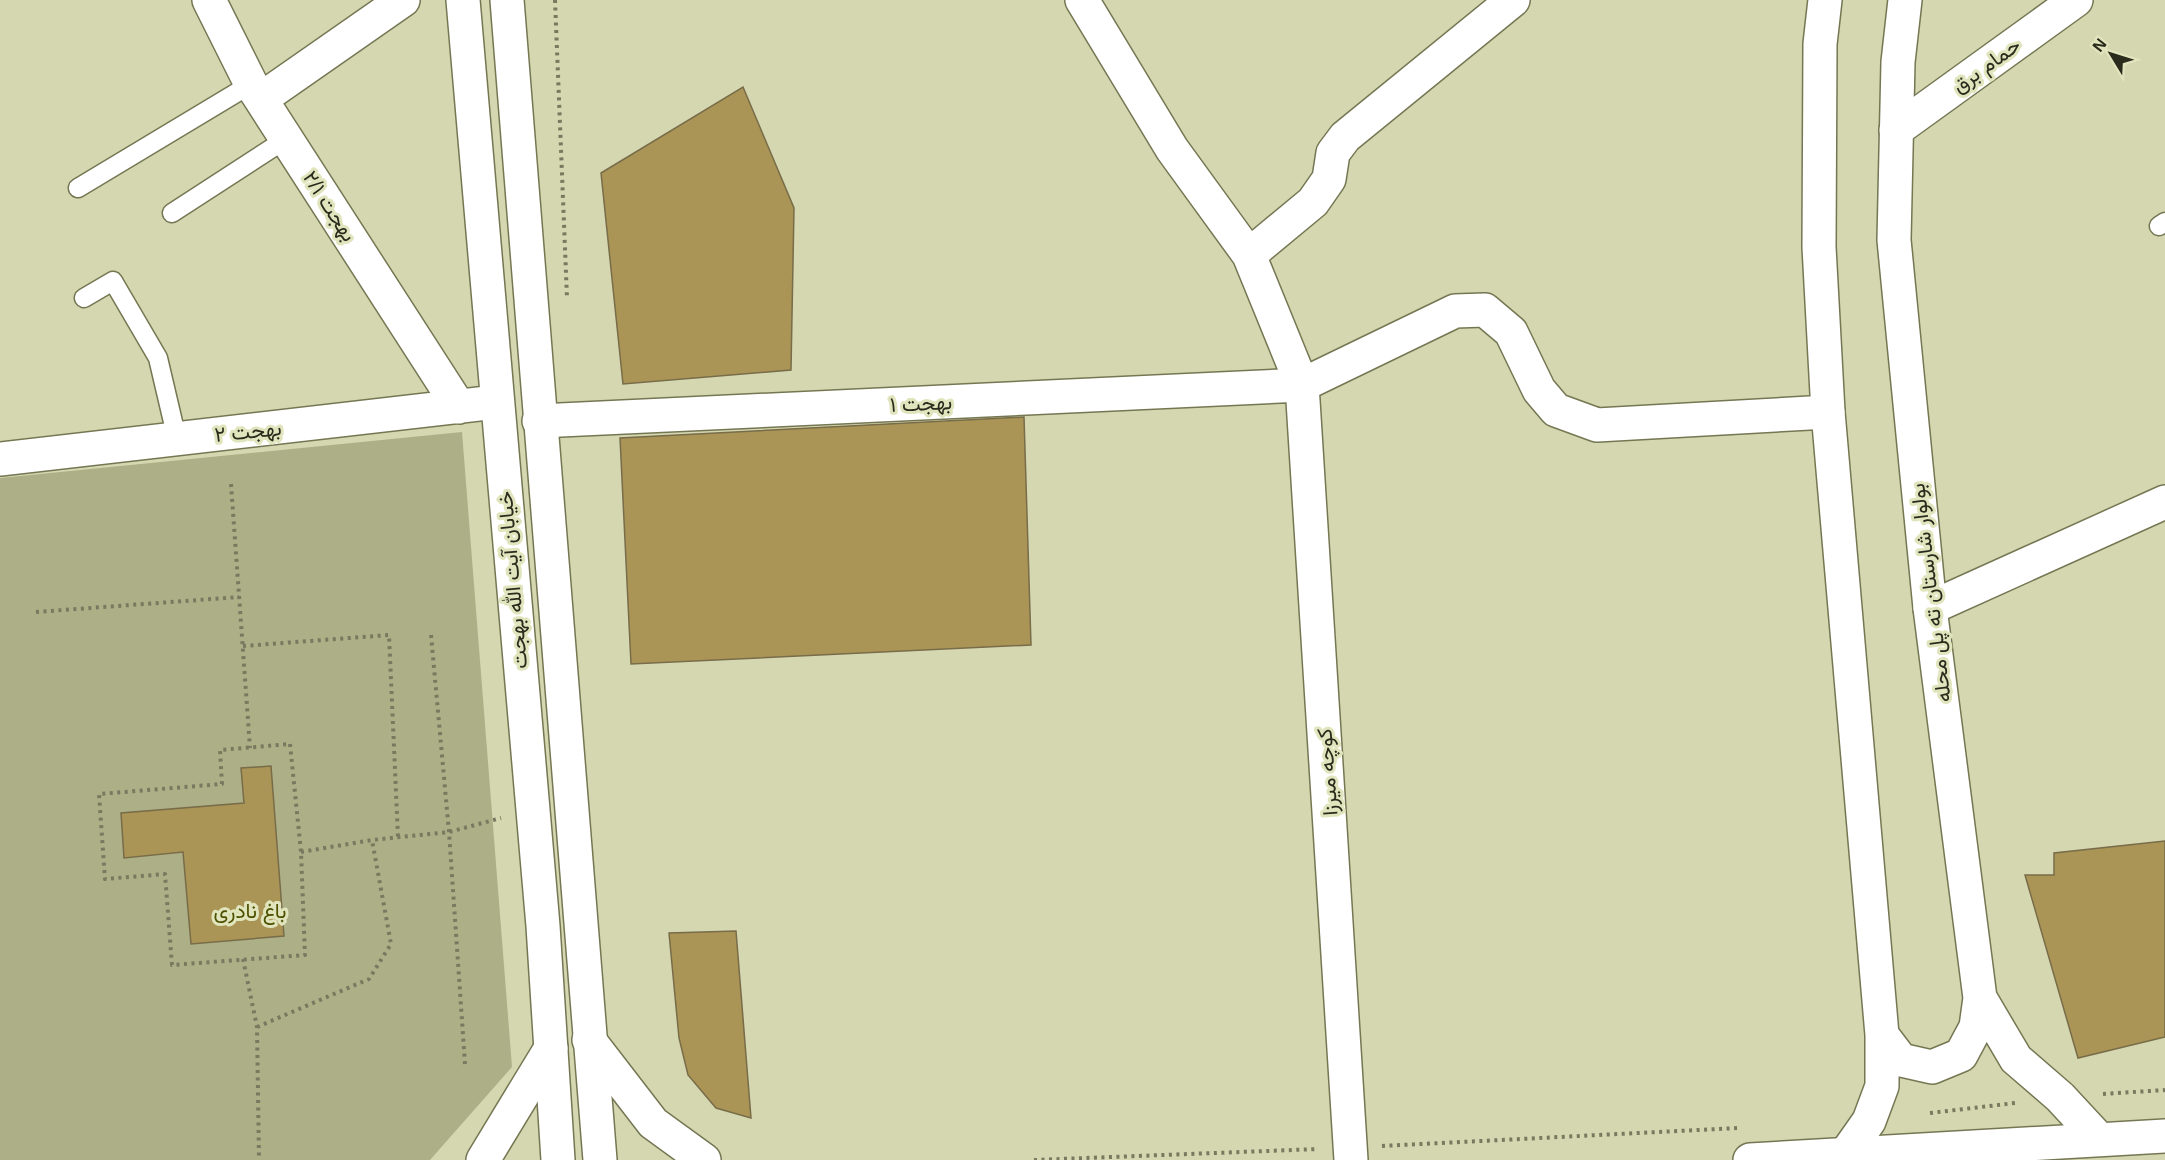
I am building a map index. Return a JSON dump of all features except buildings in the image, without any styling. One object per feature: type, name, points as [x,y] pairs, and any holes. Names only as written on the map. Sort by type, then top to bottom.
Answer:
[{"type":"street","name":"بهجت ۲/۱","points":[[209,0],[256,92],[459,406]]},
{"type":"street","points":[[256,92],[403,0]]},
{"type":"street","name":"خیابان آیت الله بهجت","points":[[463,0],[533,816],[558,1160]]},
{"type":"street","name":"خیابان آیت الله بهجت","points":[[507,0],[600,1160]]},
{"type":"street","name":"کوچه میرزا","points":[[1082,0],[1172,149],[1249,255],[1302,385],[1350,1154]]},
{"type":"street","points":[[1249,255],[1313,202],[1329,179],[1333,153],[1345,137],[1513,0]]},
{"type":"street","points":[[1825,0],[1820,44],[1819,247],[1828,412],[1882,1035],[1882,1086],[1869,1121],[1845,1155]]},
{"type":"street","name":"بولوار شارستان ته پل محله","points":[[1905,0],[1898,62],[1894,240],[1930,608],[1980,998],[2016,1059],[2060,1097],[2099,1139]]},
{"type":"street","name":"حمام برق","points":[[1896,130],[2076,0]]},
{"type":"street","points":[[1302,385],[1455,311],[1485,310],[1512,332],[1539,390],[1556,410],[1597,425],[1828,412]]},
{"type":"street","name":"بهجت ۱","points":[[539,421],[1302,385]]},
{"type":"street","name":"بهجت ۲","points":[[0,459],[496,402]]},
{"type":"street","points":[[1930,608],[2165,502]]},
{"type":"street","points":[[1882,1035],[1901,1060],[1932,1067],[1961,1055],[1976,1027],[1980,998]]},
{"type":"street","points":[[589,1040],[653,1123],[704,1160]]},
{"type":"street","points":[[483,1160],[551,1048]]},
{"type":"street","points":[[1750,1160],[2165,1136]]},
{"type":"lane","points":[[78,188],[256,92]]},
{"type":"lane","points":[[172,213],[286,139]]},
{"type":"lane","points":[[84,298],[113,280],[158,358],[177,439]]},
{"type":"path","points":[[555,0],[567,299]]},
{"type":"path","points":[[231,484],[250,748]]},
{"type":"path","points":[[36,612],[239,597]]},
{"type":"path","points":[[243,646],[389,635],[398,837]]},
{"type":"path","points":[[431,635],[449,832],[465,1065]]},
{"type":"path","points":[[290,744],[301,852],[305,955],[172,965],[165,874],[105,879],[99,794],[222,784],[220,750],[250,748],[290,744]]},
{"type":"path","points":[[301,852],[372,840],[449,832],[493,819],[533,816]]},
{"type":"path","points":[[257,1027],[369,979],[391,944],[372,840]]},
{"type":"path","points":[[243,959],[257,1027],[258,1160]]},
{"type":"path","points":[[1925,1114],[2060,1097],[2165,1090]]},
{"type":"path","points":[[1034,1160],[1350,1154],[1740,1127]]},
{"type":"green space","name":"باغ نادری","points":[[462,432],[512,1067],[430,1160],[0,1160],[0,478]]}]
